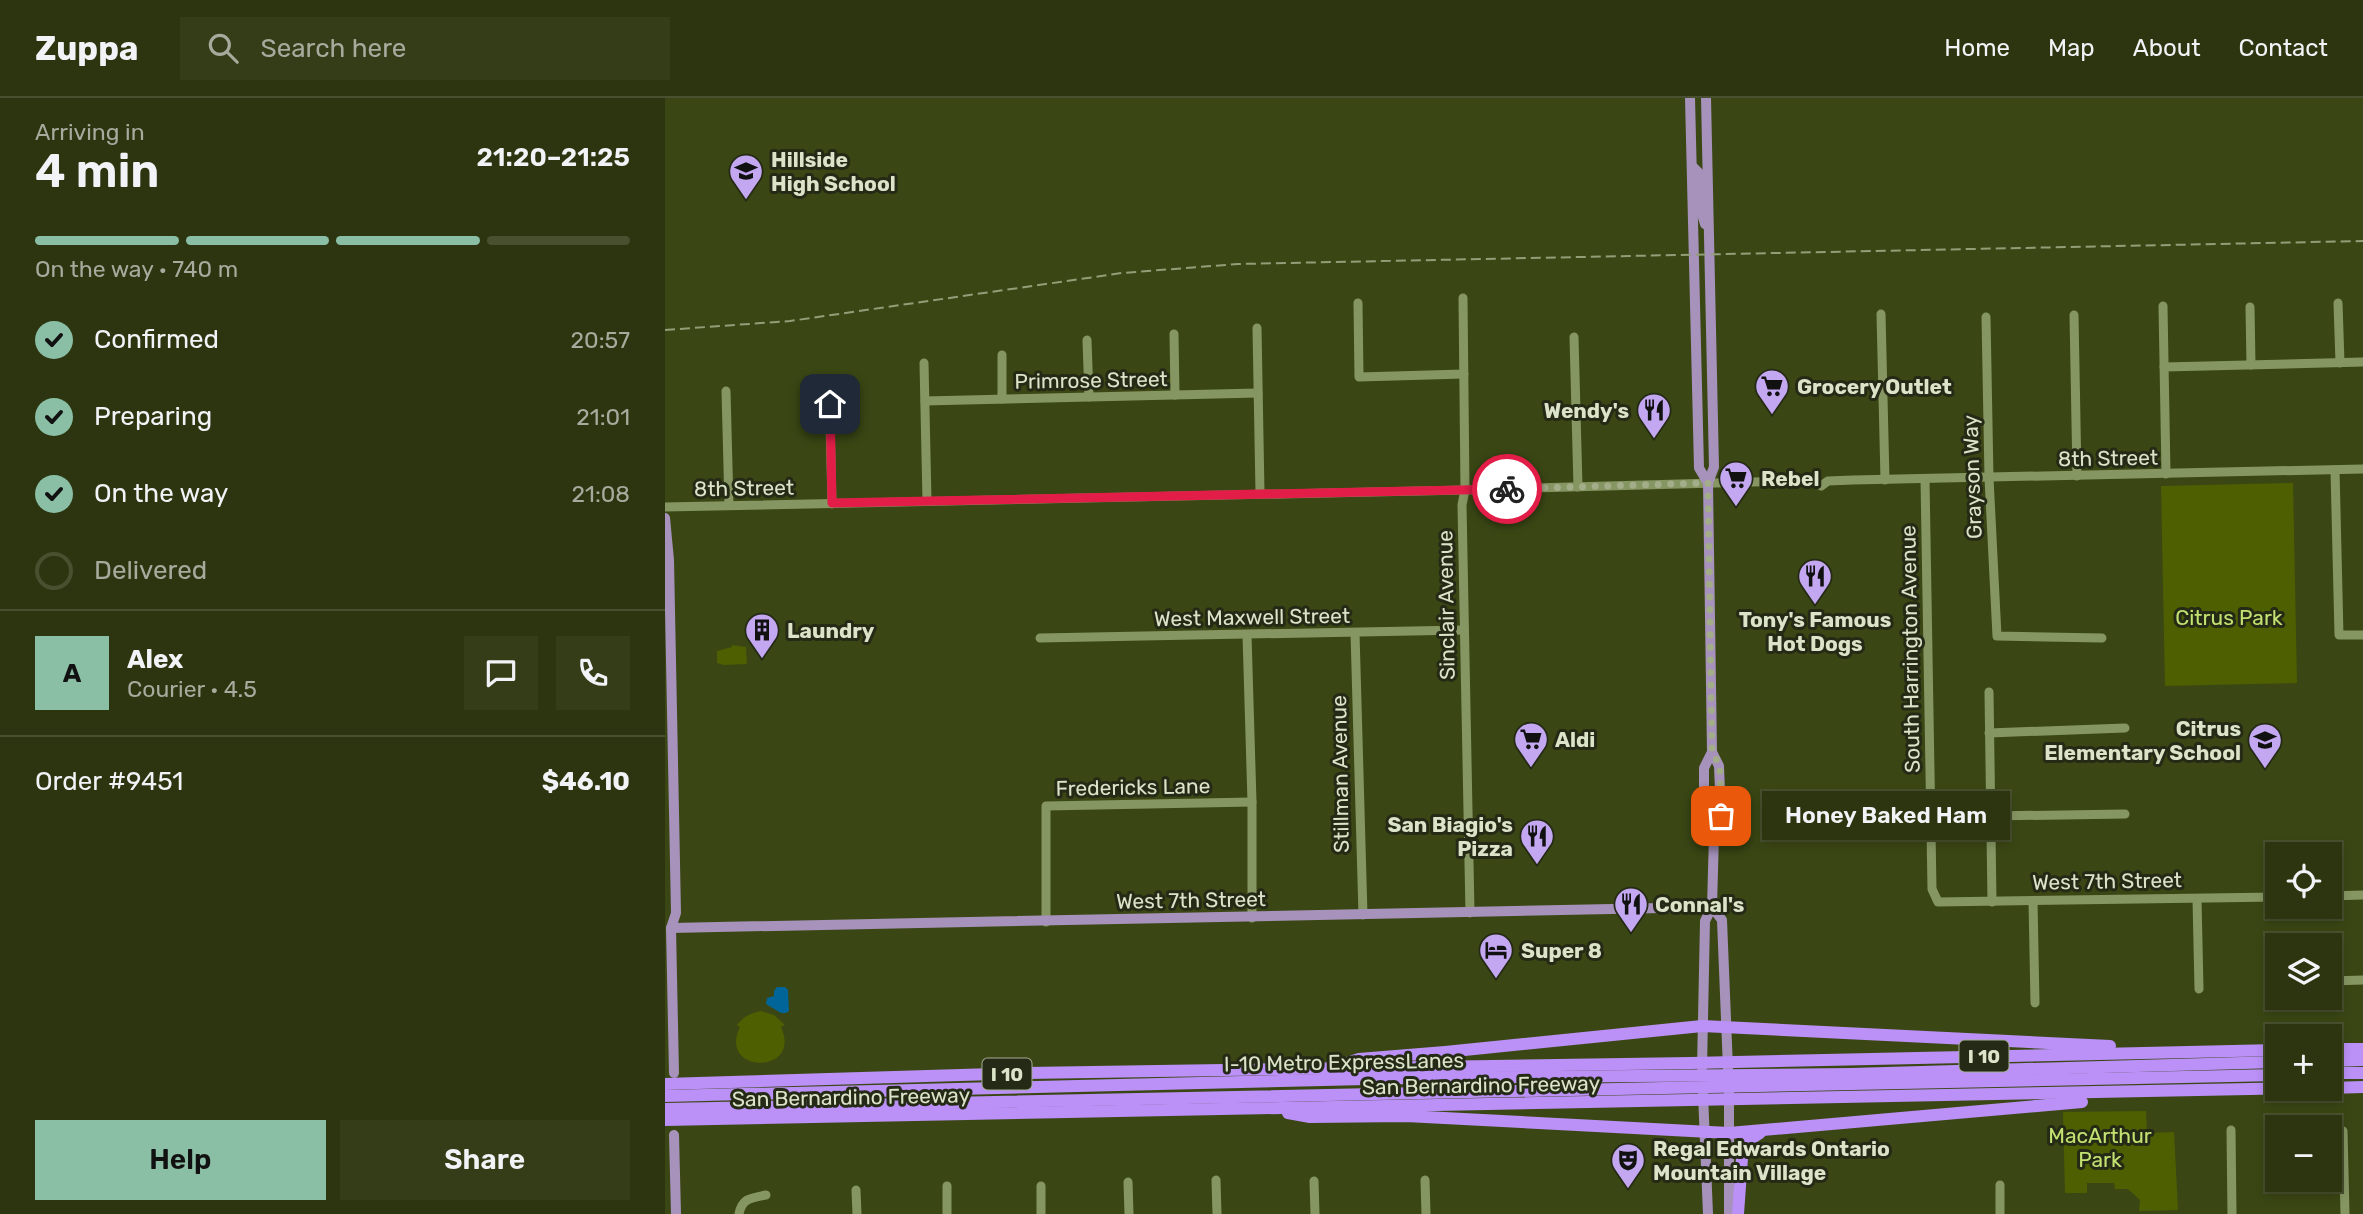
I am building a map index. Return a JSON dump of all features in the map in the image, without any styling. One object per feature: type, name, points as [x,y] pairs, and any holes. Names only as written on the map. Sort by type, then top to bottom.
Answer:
[{"type":"highway","points":[[1330,1069],[1359,1059],[1702,1026],[2061,1044],[2196,1045],[2225,1052]]},
{"type":"highway","points":[[2342,1049],[2363,1049]]},
{"type":"highway","name":"San Bernardino Freeway","points":[[665,1120],[686,1102],[1027,1073],[2265,1050]]},
{"type":"highway","points":[[1998,1055],[2087,1067]]},
{"type":"highway","points":[[2342,1061],[2363,1060]]},
{"type":"highway","name":"I-10 Metro ExpressLanes","points":[[665,1096],[686,1102],[1690,1088],[1745,1082],[2265,1062]]},
{"type":"highway","points":[[1409,1078],[1498,1065]]},
{"type":"highway","points":[[2342,1073],[2363,1073]]},
{"type":"highway","name":"I-10 Metro ExpressLanes","points":[[1745,1082],[2265,1075]]},
{"type":"highway","name":"I-10 Metro ExpressLanes","points":[[665,1109],[686,1102],[1409,1078],[1690,1088]]},
{"type":"highway","points":[[1861,1097],[2054,1080]]},
{"type":"highway","name":"San Bernardino Freeway","points":[[665,1084],[686,1102],[1263,1108],[1462,1105],[1690,1088],[1744,1100],[2265,1089]]},
{"type":"highway","points":[[2342,1088],[2363,1087]]},
{"type":"highway","points":[[1263,1108],[1310,1117],[1406,1116],[1729,1133],[2075,1102],[2146,1100],[2165,1092]]},
{"type":"highway","points":[[1394,1093],[1462,1105]]},
{"type":"highway","points":[[1738,1214],[1744,1144],[1751,1137],[1766,1131]]},
{"type":"main road","points":[[1690,98],[1699,468],[1708,483]]},
{"type":"main road","points":[[1706,98],[1714,467],[1708,483],[1712,752],[1704,768],[1706,817],[1713,834],[1712,907],[1705,921],[1702,1026],[1703,1133],[1708,1214]]},
{"type":"main road","points":[[1691,117],[1699,143],[1699,161],[1708,167]]},
{"type":"main road","points":[[1692,166],[1700,174],[1701,211],[1709,233]]},
{"type":"main road","points":[[1694,279],[1701,297],[1703,365],[1712,370]]},
{"type":"main road","points":[[1697,376],[1704,383],[1705,397],[1712,418]]},
{"type":"main road","points":[[665,518],[676,913],[667,925],[674,1073]]},
{"type":"main road","points":[[1712,907],[1722,919],[1724,993],[1728,1027],[1729,1214]]},
{"type":"main road","name":"West 7th Street","points":[[667,925],[1047,922],[1712,907]]},
{"type":"main road","points":[[674,1135],[676,1214]]},
{"type":"street","name":"Sinclair Avenue","points":[[1463,298],[1465,490],[1462,505],[1470,913]]},
{"type":"street","points":[[1358,303],[1359,377],[1464,374]]},
{"type":"street","points":[[2339,303],[2340,363]]},
{"type":"street","points":[[2163,306],[2166,474]]},
{"type":"street","points":[[2250,307],[2251,365]]},
{"type":"street","points":[[1881,314],[1885,480]]},
{"type":"street","points":[[2074,315],[2077,476]]},
{"type":"street","name":"Grayson Way","points":[[1986,317],[1989,478],[1997,636],[2102,638]]},
{"type":"street","points":[[1257,328],[1260,494]]},
{"type":"street","points":[[1174,334],[1175,395]]},
{"type":"street","points":[[1574,337],[1578,487]]},
{"type":"street","points":[[1087,340],[1089,397]]},
{"type":"street","points":[[1002,355],[1002,399]]},
{"type":"street","points":[[2164,367],[2363,362]]},
{"type":"street","points":[[924,363],[927,501]]},
{"type":"street","points":[[829,379],[832,503]]},
{"type":"street","points":[[726,391],[729,505]]},
{"type":"street","name":"Primrose Street","points":[[925,401],[1258,393]]},
{"type":"street","points":[[2335,470],[2339,635],[2363,635]]},
{"type":"street","name":"8th Street","points":[[665,507],[1578,487],[1789,481],[1796,476],[1846,476],[1853,480],[1885,480],[2363,470]]},
{"type":"street","name":"South Harrington Avenue","points":[[1925,479],[1933,890],[1938,902]]},
{"type":"street","name":"8th Street","points":[[1789,481],[1795,486],[1846,486],[1853,480]]},
{"type":"street","name":"West Maxwell Street","points":[[1040,638],[1464,630]]},
{"type":"street","name":"Stillman Avenue","points":[[1355,633],[1363,915]]},
{"type":"street","points":[[1247,635],[1252,918]]},
{"type":"street","points":[[1989,692],[1992,902]]},
{"type":"street","points":[[1989,733],[2125,728]]},
{"type":"street","name":"Fredericks Lane","points":[[1047,922],[1046,806],[1252,802]]},
{"type":"street","points":[[1990,816],[2125,814]]},
{"type":"street","points":[[2342,896],[2363,895]]},
{"type":"street","name":"West 7th Street","points":[[1938,902],[2265,897]]},
{"type":"street","points":[[2197,899],[2199,989]]},
{"type":"street","points":[[2033,901],[2035,1003]]},
{"type":"street","points":[[2342,981],[2363,980]]},
{"type":"street","points":[[2231,1130],[2232,1214]]},
{"type":"street","points":[[2343,1131],[2345,1214]]},
{"type":"street","points":[[1216,1180],[1217,1214]]},
{"type":"street","points":[[1425,1180],[1426,1214]]},
{"type":"street","points":[[1314,1181],[1315,1214]]},
{"type":"street","points":[[1128,1182],[1129,1214]]},
{"type":"street","points":[[2000,1185],[2000,1214]]},
{"type":"street","points":[[947,1186],[947,1214]]},
{"type":"street","points":[[1041,1186],[1041,1214]]},
{"type":"street","points":[[856,1191],[857,1214]]},
{"type":"street","points":[[739,1214],[741,1205],[747,1199],[766,1195]]},
{"type":"green space","name":"Citrus Park","points":[[2293,483],[2297,683],[2165,686],[2161,486]]},
{"type":"green space","points":[[732,645],[746,647],[747,664],[717,663],[717,651]]},
{"type":"green space","points":[[761,1011],[774,1015],[785,1025],[781,1027],[785,1043],[781,1054],[760,1063],[740,1054],[736,1042],[740,1027],[737,1025],[747,1016]]},
{"type":"green space","name":"MacArthur Park","points":[[2146,1111],[2147,1133],[2174,1132],[2178,1210],[2139,1211],[2140,1200],[2128,1189],[2115,1189],[2114,1183],[2087,1183],[2087,1193],[2065,1193],[2063,1112]]},
{"type":"water","points":[[777,987],[785,987],[788,990],[789,1011],[786,1013],[766,1004],[767,998],[774,996]]},
{"type":"railway","points":[[665,330],[790,321],[1122,273],[1238,264],[2363,241]]},
{"type":"way so far","points":[[1507,489],[1708,483],[1712,752],[1720,766],[1721,816]]},
{"type":"place","name":"Hillside High School","points":[[746,201]]},
{"type":"place","name":"Grocery Outlet","points":[[1772,416]]},
{"type":"place","name":"Wendy's","points":[[1654,440]]},
{"type":"place","name":"Rebel","points":[[1736,508]]},
{"type":"place","name":"Tony's Famous Hot Dogs","points":[[1815,606]]},
{"type":"place","name":"Laundry","points":[[762,660]]},
{"type":"place","name":"Aldi","points":[[1531,769]]},
{"type":"place","name":"Citrus Elementary School","points":[[2265,770]]},
{"type":"place","name":"Honey Baked Ham","points":[[1721,816]]},
{"type":"place","name":"San Biagio's Pizza","points":[[1537,866]]},
{"type":"place","name":"Connal's","points":[[1631,934]]},
{"type":"place","name":"Super 8","points":[[1496,980]]},
{"type":"place","name":"Regal Edwards Ontario Mountain Village","points":[[1628,1190]]},
{"type":"route","points":[[830,404],[832,503],[1507,489]]}]
